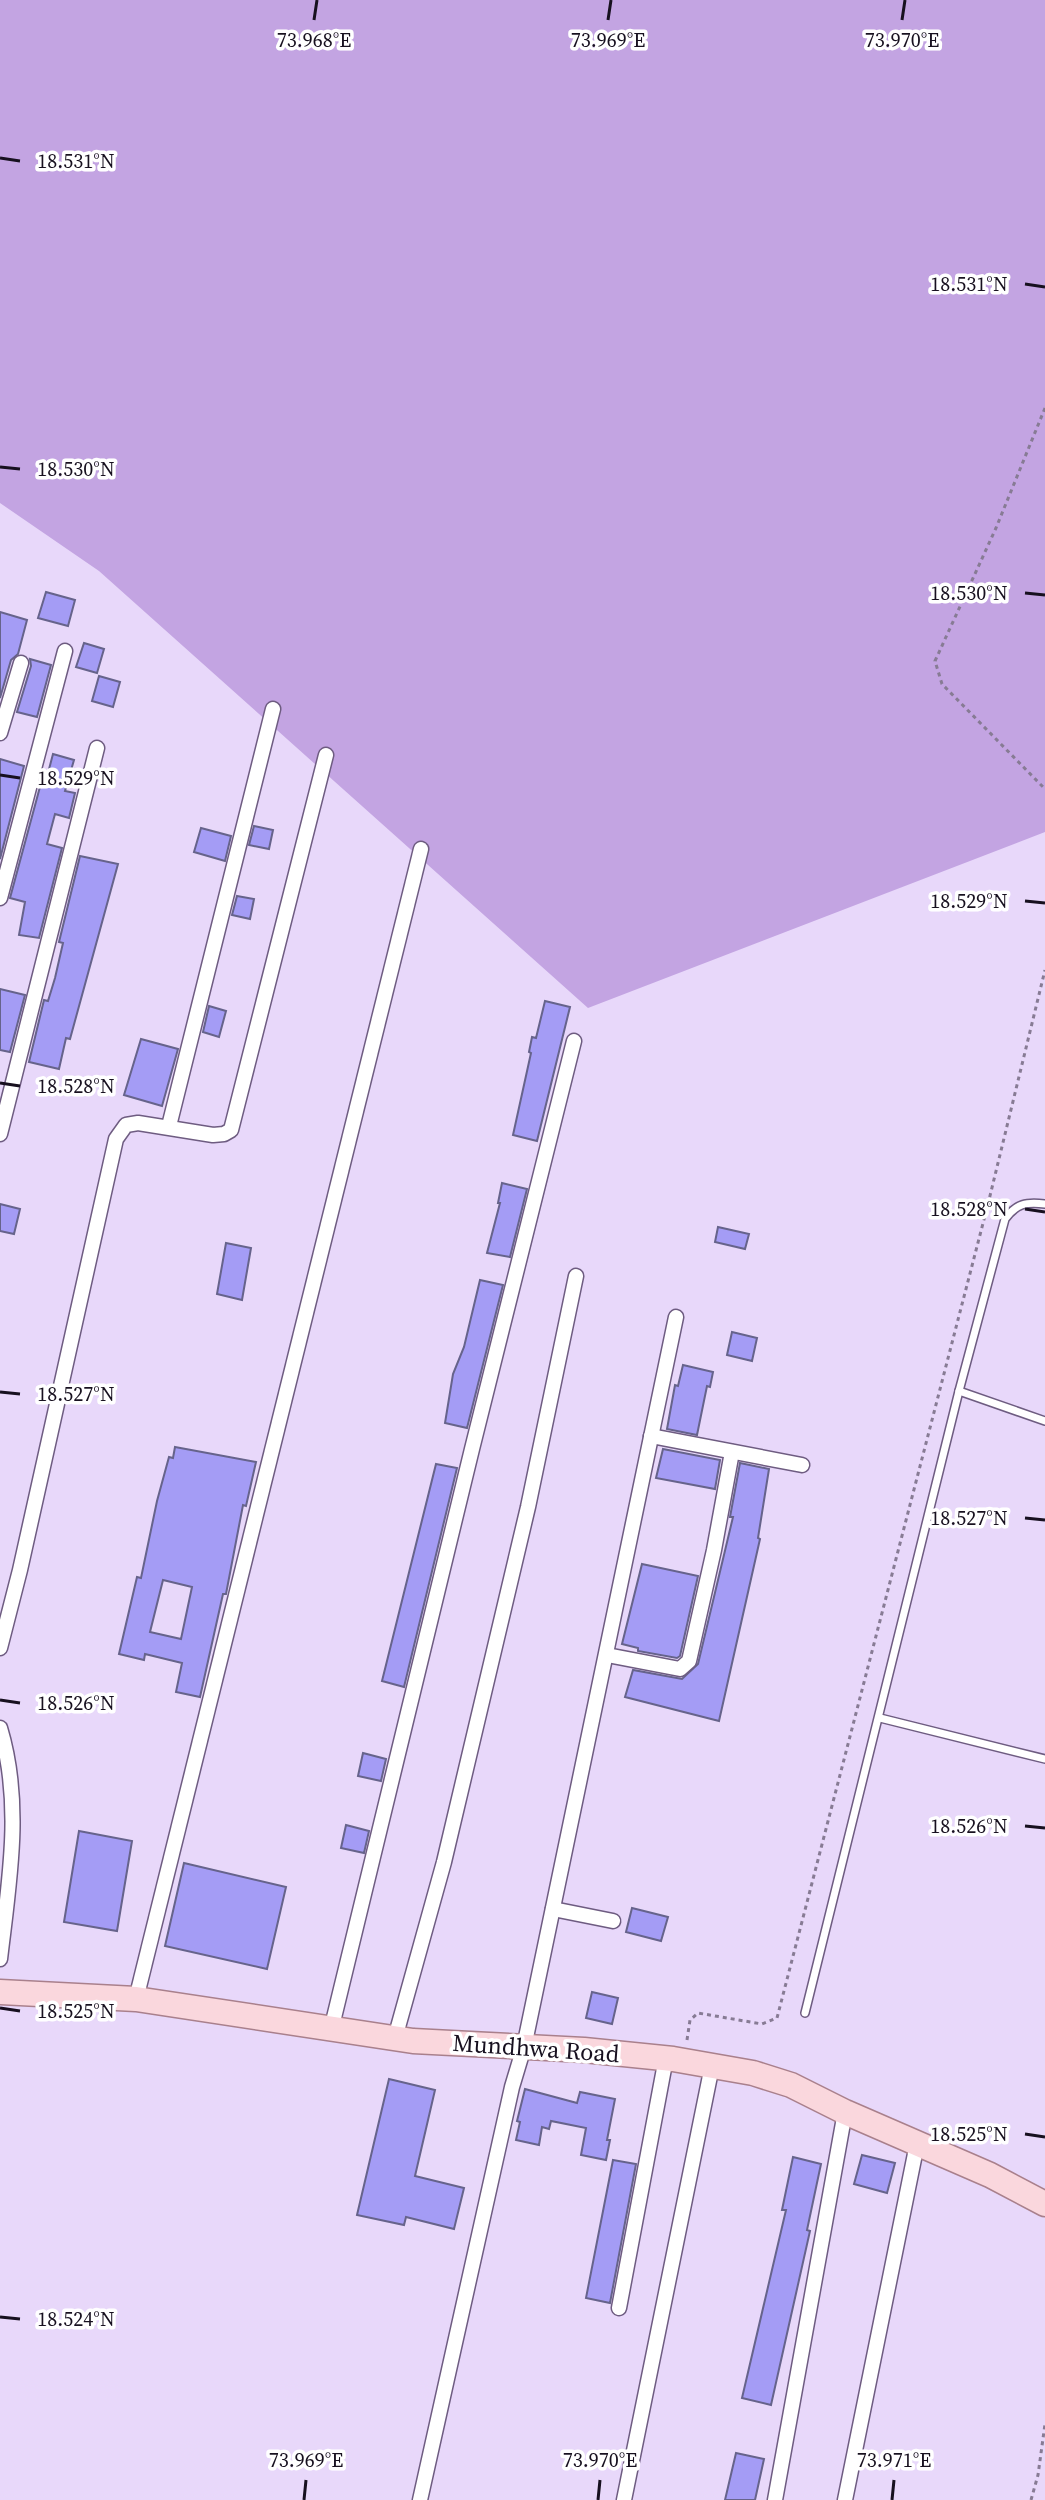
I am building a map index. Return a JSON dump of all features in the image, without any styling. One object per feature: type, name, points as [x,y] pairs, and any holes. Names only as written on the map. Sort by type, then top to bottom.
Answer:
[{"type":"main road","name":"Mundhwa Road","points":[[0,1992],[136,1999],[395,2038],[584,2050],[675,2059],[753,2073],[791,2085],[990,2175],[1045,2204]]},
{"type":"street","points":[[0,898],[65,651]]},
{"type":"street","points":[[0,733],[21,663]]},
{"type":"street","points":[[169,1126],[273,709]]},
{"type":"street","points":[[0,1134],[97,748]]},
{"type":"street","points":[[0,1648],[116,1139],[126,1125],[138,1123],[213,1135],[231,1130],[326,755]]},
{"type":"street","points":[[136,1999],[421,849]]},
{"type":"street","points":[[331,2030],[574,1041]]},
{"type":"street","points":[[395,2038],[444,1862],[528,1507],[576,1276]]},
{"type":"street","points":[[420,2500],[512,2087],[524,2047],[676,1317]]},
{"type":"street","points":[[651,1436],[802,1465]]},
{"type":"street","points":[[607,1655],[669,1669],[680,1669],[689,1661],[732,1452]]},
{"type":"street","points":[[0,1728],[12,1773],[13,1807],[11,1860],[0,1959]]},
{"type":"street","points":[[553,1909],[613,1921]]},
{"type":"street","points":[[619,2308],[675,2059]]},
{"type":"street","points":[[624,2500],[712,2066]]},
{"type":"street","points":[[775,2500],[845,2112]]},
{"type":"street","points":[[845,2500],[917,2144]]},
{"type":"lane","points":[[805,2013],[959,1391],[1005,1219],[1014,1207],[1026,1202],[1045,1204]]},
{"type":"lane","points":[[959,1391],[1045,1421]]},
{"type":"lane","points":[[880,1718],[1045,1759]]},
{"type":"path","points":[[1045,408],[996,528],[935,661],[942,684],[1045,789]]},
{"type":"path","points":[[675,2059],[690,2020],[698,2013],[762,2024],[777,2018],[988,1204],[1045,970]]},
{"type":"path","points":[[1031,2500],[1045,2424]]},
{"type":"shaded area","points":[[0,0],[1045,0],[1045,832],[588,1008],[99,571],[0,503]]},
{"type":"building","points":[[46,592],[75,600],[68,626],[38,618]]},
{"type":"building","points":[[0,612],[27,620],[18,654],[11,660],[0,698]]},
{"type":"building","points":[[84,643],[104,649],[97,673],[76,667]]},
{"type":"building","points":[[30,659],[51,665],[37,717],[17,712],[31,666]]},
{"type":"building","points":[[99,676],[120,682],[113,707],[92,701]]},
{"type":"building","points":[[53,754],[74,760],[65,791],[75,793],[69,818],[55,814],[47,844],[62,848],[39,938],[19,935],[25,902],[10,898],[44,772],[48,773]]},
{"type":"building","points":[[0,759],[24,766],[0,859]]},
{"type":"building","points":[[254,826],[273,830],[269,849],[249,845]]},
{"type":"building","points":[[201,828],[231,836],[225,861],[194,852]]},
{"type":"building","points":[[80,856],[118,864],[59,1069],[29,1062],[44,1000],[48,1001],[55,978],[63,943],[59,942]]},
{"type":"building","points":[[237,896],[254,899],[250,919],[232,915]]},
{"type":"building","points":[[0,989],[25,995],[10,1052],[0,1050]]},
{"type":"building","points":[[545,1001],[570,1007],[537,1141],[513,1135],[532,1037],[536,1038]]},
{"type":"building","points":[[209,1006],[226,1011],[219,1037],[203,1032]]},
{"type":"building","points":[[141,1039],[178,1049],[162,1106],[124,1095]]},
{"type":"building","points":[[502,1183],[527,1189],[510,1257],[487,1253]]},
{"type":"building","points":[[0,1204],[20,1209],[14,1234],[0,1231]]},
{"type":"building","points":[[718,1227],[749,1234],[745,1249],[715,1242]]},
{"type":"building","points":[[226,1243],[251,1248],[242,1300],[217,1294]]},
{"type":"building","points":[[480,1280],[503,1285],[467,1428],[445,1423],[453,1374],[464,1347]]},
{"type":"building","points":[[732,1332],[757,1338],[752,1361],[727,1355]]},
{"type":"building","points":[[683,1365],[713,1372],[697,1435],[667,1429],[675,1385],[678,1386]]},
{"type":"building","points":[[175,1447],[256,1462],[246,1506],[243,1505],[226,1594],[223,1594],[200,1697],[176,1692],[182,1663],[145,1654],[144,1660],[119,1654],[137,1577],[141,1578],[169,1457],[173,1458]],"holes":[[[163,1580],[192,1587],[181,1639],[150,1632]]]},
{"type":"building","points":[[663,1449],[720,1460],[715,1489],[656,1478]]},
{"type":"building","points":[[740,1463],[769,1469],[760,1539],[719,1721],[625,1697],[633,1670],[682,1679],[698,1664],[733,1517],[730,1517]]},
{"type":"building","points":[[436,1464],[457,1468],[404,1687],[382,1681]]},
{"type":"building","points":[[642,1564],[698,1576],[680,1656],[677,1658],[638,1651],[638,1648],[622,1644]]},
{"type":"building","points":[[363,1753],[386,1759],[381,1781],[358,1776]]},
{"type":"building","points":[[346,1825],[369,1831],[364,1853],[341,1848]]},
{"type":"building","points":[[79,1831],[132,1841],[117,1931],[64,1922]]},
{"type":"building","points":[[184,1863],[286,1887],[267,1969],[165,1946]]},
{"type":"building","points":[[632,1908],[668,1917],[661,1941],[626,1932]]},
{"type":"building","points":[[592,1992],[618,1998],[612,2024],[586,2018]]},
{"type":"building","points":[[389,2079],[435,2090],[415,2176],[464,2188],[454,2229],[406,2217],[404,2225],[357,2215]]},
{"type":"building","points":[[525,2089],[577,2103],[580,2092],[615,2099],[606,2160],[581,2155],[586,2128],[551,2121],[549,2129],[542,2127],[539,2145],[516,2140]]},
{"type":"building","points":[[862,2155],[895,2163],[887,2193],[854,2184]]},
{"type":"building","points":[[793,2157],[821,2164],[807,2230],[810,2231],[771,2405],[742,2398],[786,2210],[782,2210]]},
{"type":"building","points":[[613,2160],[636,2164],[610,2303],[586,2298]]},
{"type":"building","points":[[736,2453],[764,2459],[755,2500],[725,2500]]}]
